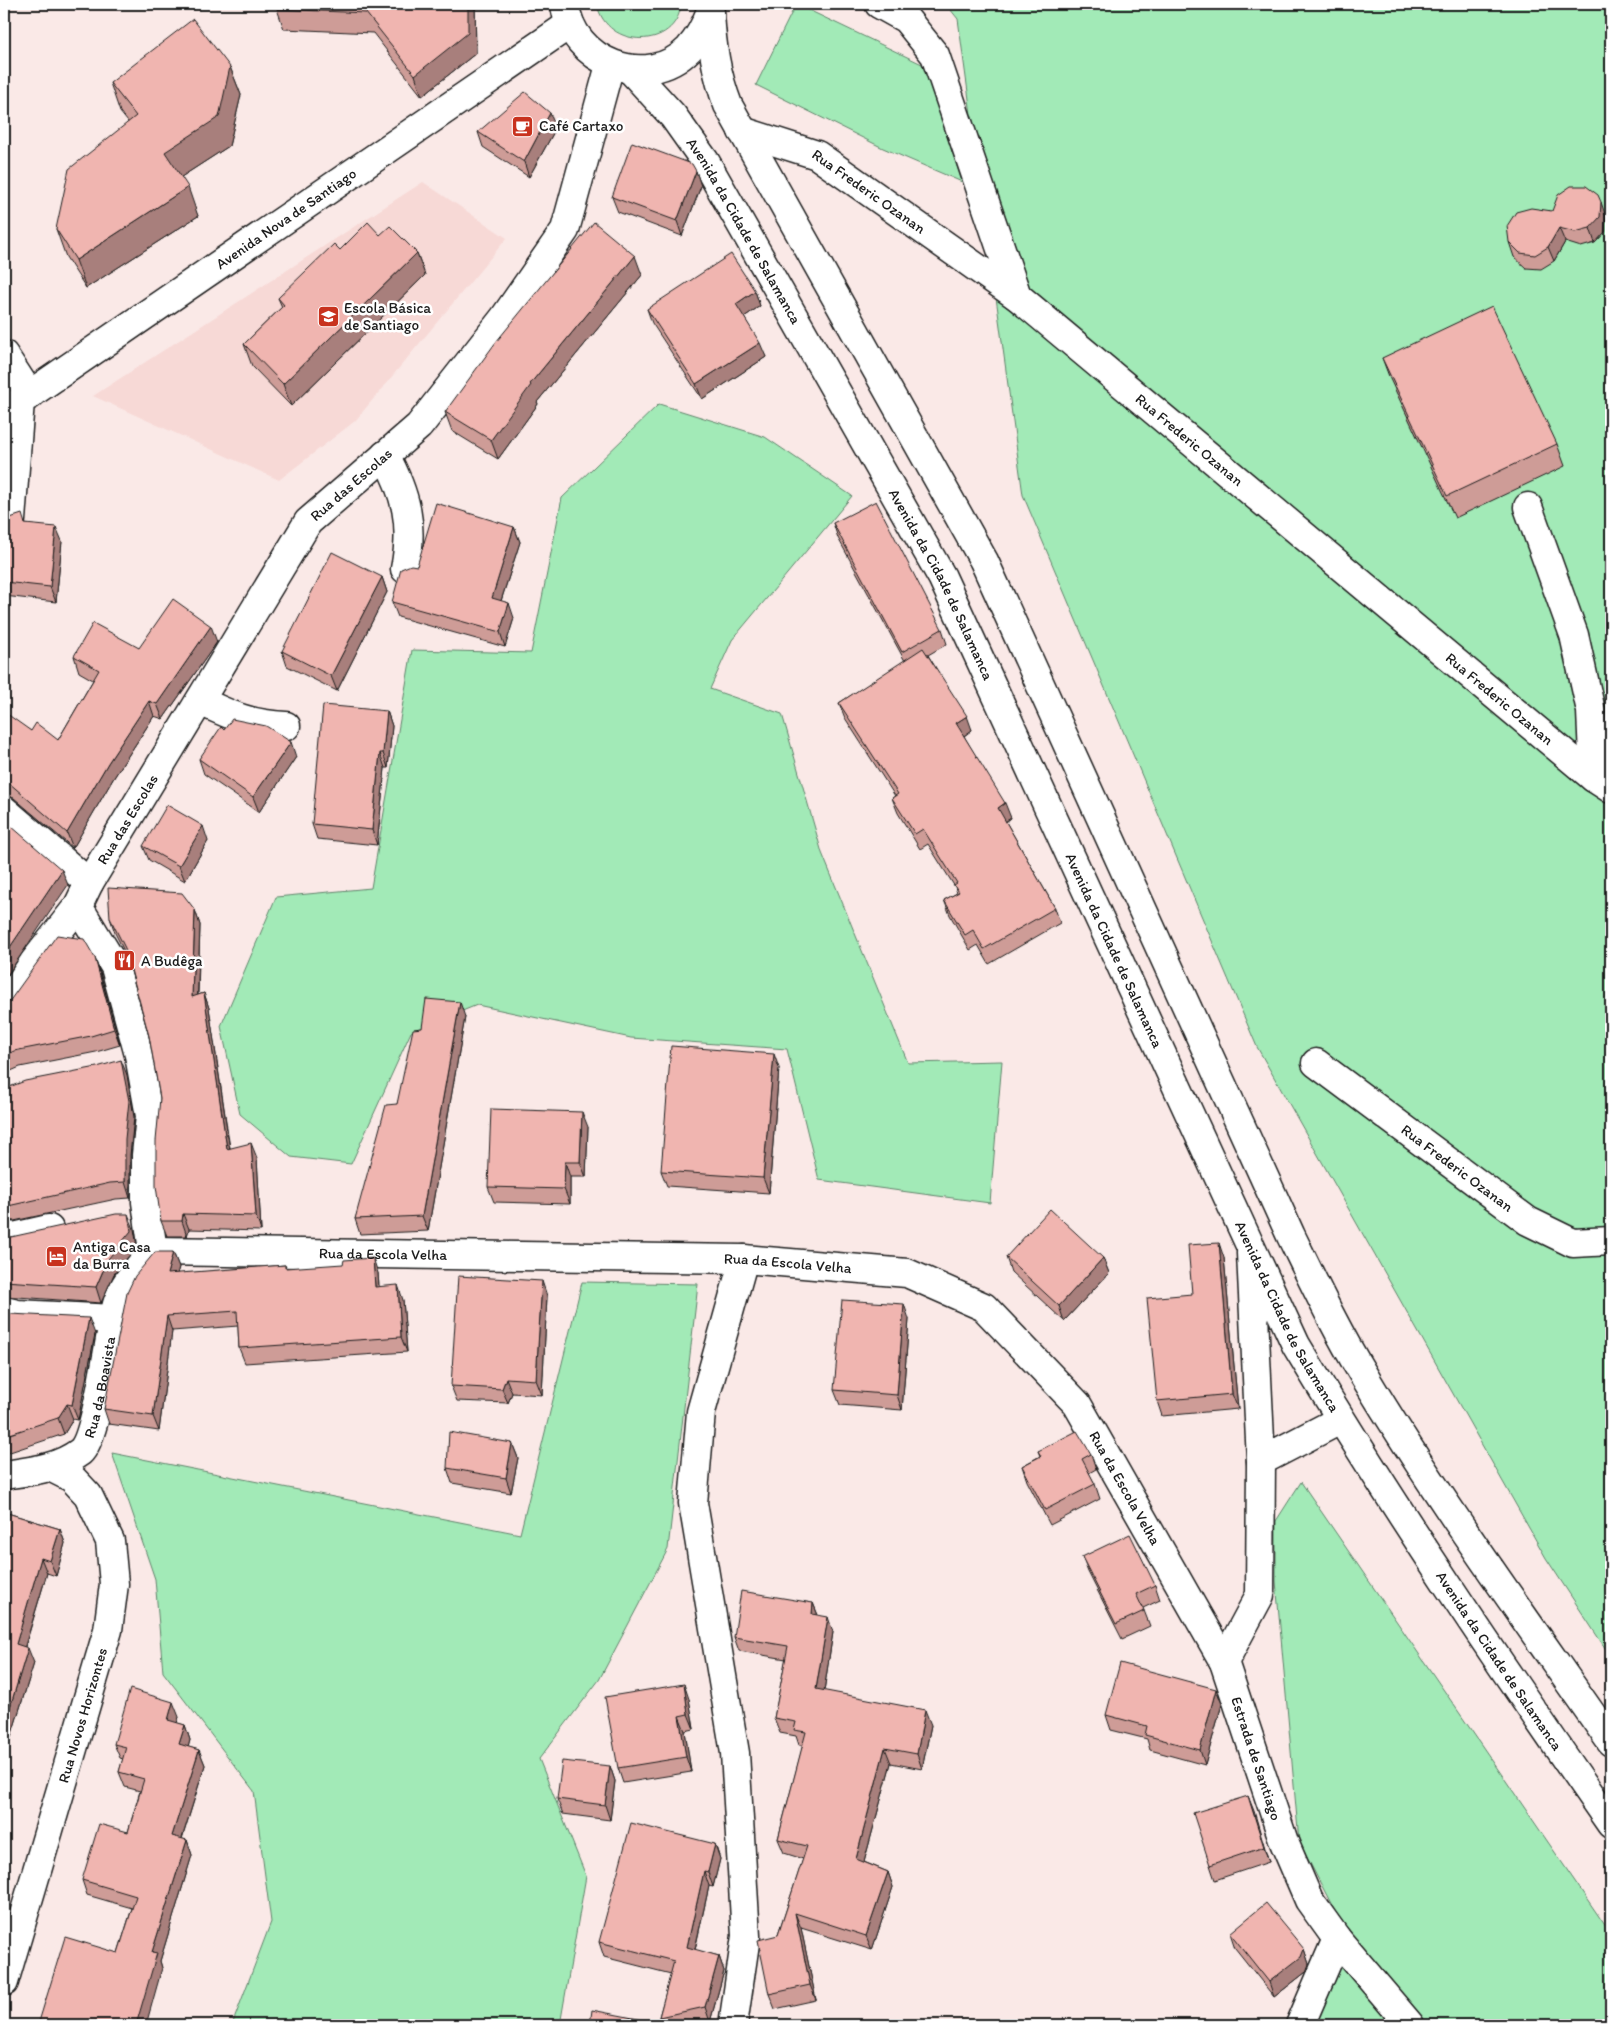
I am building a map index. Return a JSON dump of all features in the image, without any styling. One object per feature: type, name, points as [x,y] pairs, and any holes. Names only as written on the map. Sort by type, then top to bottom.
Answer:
[{"type":"street","points":[[879,4],[906,18],[935,55],[1017,296]]},
{"type":"street","points":[[620,67],[651,69],[677,58],[689,50],[702,32],[710,8]]},
{"type":"street","points":[[710,8],[712,51],[718,79],[728,105],[984,561],[1291,1236],[1325,1306],[1362,1374],[1439,1492],[1611,1742]]},
{"type":"street","name":"Avenida da Cidade de Salamanca","points":[[567,14],[579,41],[593,55],[620,67],[673,116],[705,161],[942,577],[1104,926],[1251,1253],[1296,1345],[1340,1420],[1527,1704],[1611,1824]]},
{"type":"street","name":"Avenida Nova de Santiago","points":[[18,403],[567,14]]},
{"type":"street","name":"Rua das Escolas","points":[[4,1008],[34,962],[83,895],[308,522],[425,418],[504,318],[565,230],[620,67]]},
{"type":"street","name":"Rua Frederic Ozanan","points":[[742,131],[817,154],[1017,296],[1603,784]]},
{"type":"street","points":[[4,355],[18,403],[11,520]]},
{"type":"street","points":[[385,454],[399,481],[410,525],[409,550],[405,569]]},
{"type":"street","points":[[1528,507],[1574,634],[1591,711],[1603,784]]},
{"type":"street","points":[[200,701],[229,715],[261,726],[286,726]]},
{"type":"street","points":[[8,822],[83,895],[115,967],[129,1058],[150,1116],[146,1154],[148,1216],[153,1251]]},
{"type":"street","name":"Rua Frederic Ozanan","points":[[1316,1063],[1528,1221],[1573,1243],[1611,1241]]},
{"type":"street","points":[[120,1214],[134,1213],[148,1216]]},
{"type":"street","points":[[4,1235],[14,1237],[70,1224]]},
{"type":"street","name":"Rua da Escola Velha","points":[[153,1251],[744,1259],[907,1273],[984,1307],[1077,1404],[1224,1662]]},
{"type":"street","name":"Rua da Boavista","points":[[4,1475],[52,1468],[81,1451],[91,1430],[117,1303],[132,1274],[153,1251]]},
{"type":"street","points":[[1224,1662],[1260,1595],[1261,1461],[1251,1253]]},
{"type":"street","points":[[732,2025],[746,1936],[735,1753],[693,1502],[701,1412],[744,1259]]},
{"type":"street","points":[[4,1311],[16,1314],[114,1318]]},
{"type":"street","points":[[1261,1461],[1340,1420]]},
{"type":"street","name":"Rua Novos Horizontes","points":[[4,1982],[108,1630],[114,1584],[110,1541],[88,1495],[72,1478],[52,1468]]},
{"type":"street","name":"Estrada de Santiago","points":[[1224,1662],[1284,1842],[1309,1900],[1337,1939],[1410,2025]]},
{"type":"street","points":[[1300,2025],[1337,1939]]},
{"type":"shaded area","name":"Escola Básica de Santiago","points":[[423,182],[507,238],[355,421],[279,480],[93,396]]},
{"type":"green space","points":[[597,4],[681,4],[677,19],[667,30],[655,36],[641,38],[626,36],[613,30],[603,19]]},
{"type":"green space","points":[[796,4],[924,65],[962,182],[883,148],[756,85]]},
{"type":"green space","points":[[946,4],[1611,4],[1611,1657],[1546,1558],[1257,1047],[1023,495],[958,19]]},
{"type":"green space","points":[[659,404],[765,437],[852,496],[732,640],[710,689],[782,714],[822,853],[908,1063],[1002,1061],[990,1203],[819,1180],[787,1049],[631,1038],[477,1005],[411,1032],[351,1164],[291,1157],[240,1114],[221,1026],[276,897],[371,888],[412,650],[531,653],[562,498]]},
{"type":"green space","points":[[582,1282],[698,1284],[668,1549],[599,1680],[539,1759],[586,1876],[560,2025],[232,2025],[271,1922],[254,1791],[163,1672],[155,1579],[112,1453],[520,1534]]},
{"type":"green space","points":[[1301,1482],[1611,1934],[1611,2025],[1311,2025],[1349,1938],[1299,1842],[1276,1581],[1276,1521]]},
{"type":"building","points":[[277,4],[468,4],[468,33],[415,75],[366,13],[277,9]]},
{"type":"building","points":[[193,19],[230,67],[219,117],[165,152],[188,187],[76,260],[56,229],[69,169],[136,116],[110,83]]},
{"type":"building","points":[[525,92],[550,113],[524,162],[478,132]]},
{"type":"building","points":[[632,142],[692,164],[696,171],[677,221],[612,197]]},
{"type":"building","points":[[1571,186],[1586,186],[1598,195],[1601,202],[1600,217],[1590,228],[1575,232],[1559,228],[1548,247],[1535,255],[1520,253],[1509,242],[1507,226],[1516,212],[1531,208],[1552,211],[1558,195]]},
{"type":"building","points":[[368,222],[380,235],[390,226],[417,253],[283,384],[244,344],[284,305],[278,298],[334,244],[340,250]]},
{"type":"building","points":[[594,222],[635,256],[530,384],[491,440],[445,412],[496,342]]},
{"type":"building","points":[[731,254],[755,291],[736,304],[760,343],[696,384],[647,309]]},
{"type":"building","points":[[1492,306],[1557,444],[1447,496],[1382,358]]},
{"type":"building","points":[[876,501],[942,629],[902,652],[833,523]]},
{"type":"building","points":[[436,503],[514,527],[492,598],[509,603],[500,632],[392,602],[401,569],[411,565],[417,566]]},
{"type":"building","points":[[22,514],[25,524],[56,527],[50,587],[4,582],[4,520]]},
{"type":"building","points":[[332,552],[382,577],[331,676],[282,651]]},
{"type":"building","points":[[173,599],[211,626],[157,704],[149,701],[108,763],[67,833],[4,780],[4,719],[7,714],[31,731],[36,723],[58,740],[99,670],[74,656],[93,623],[139,648]]},
{"type":"building","points":[[923,648],[967,716],[956,723],[1005,803],[998,808],[1055,908],[984,949],[973,930],[965,935],[944,900],[959,892],[954,885],[957,883],[923,829],[915,834],[892,798],[898,794],[839,703]]},
{"type":"building","points":[[323,705],[387,711],[383,753],[380,753],[372,830],[312,824]]},
{"type":"building","points":[[232,719],[266,726],[291,742],[253,797],[199,759],[221,727],[224,730]]},
{"type":"building","points":[[167,805],[203,826],[179,866],[143,846]]},
{"type":"building","points":[[4,820],[62,870],[4,956]]},
{"type":"building","points":[[108,888],[182,893],[195,910],[192,997],[204,993],[227,1149],[251,1143],[256,1216],[183,1214],[182,1221],[161,1221],[156,1186],[156,1141],[160,1098],[149,1036],[125,948],[110,918]]},
{"type":"building","points":[[57,935],[84,939],[95,958],[114,1029],[91,1036],[14,1051],[4,1056],[4,1007]]},
{"type":"building","points":[[426,999],[460,1002],[422,1216],[355,1219],[386,1105],[397,1104],[413,1029],[422,1028]]},
{"type":"building","points":[[671,1046],[774,1054],[763,1178],[661,1171]]},
{"type":"building","points":[[121,1060],[129,1101],[125,1139],[125,1182],[110,1183],[8,1206],[4,1205],[4,1089],[25,1081],[97,1067]]},
{"type":"building","points":[[491,1109],[582,1112],[580,1162],[565,1162],[564,1189],[488,1187]]},
{"type":"building","points":[[1050,1209],[1103,1258],[1059,1306],[1006,1257]]},
{"type":"building","points":[[116,1214],[128,1214],[131,1231],[108,1259],[96,1287],[4,1281],[4,1235],[11,1237]]},
{"type":"building","points":[[1219,1243],[1232,1394],[1157,1401],[1147,1298],[1192,1294],[1188,1245]]},
{"type":"building","points":[[155,1252],[173,1252],[167,1274],[285,1265],[285,1268],[343,1264],[344,1260],[373,1258],[375,1287],[398,1285],[401,1337],[239,1348],[237,1311],[167,1316],[153,1416],[104,1409],[127,1293],[135,1276]]},
{"type":"building","points":[[458,1276],[542,1281],[536,1380],[506,1378],[502,1389],[451,1386]]},
{"type":"building","points":[[842,1300],[904,1304],[897,1395],[834,1390]]},
{"type":"building","points":[[4,1313],[89,1318],[72,1405],[67,1404],[58,1418],[4,1436]]},
{"type":"building","points":[[1077,1431],[1091,1454],[1082,1459],[1095,1484],[1045,1510],[1022,1466],[1041,1456],[1038,1451]]},
{"type":"building","points":[[449,1432],[512,1443],[506,1478],[447,1468]]},
{"type":"building","points":[[4,1512],[60,1529],[50,1561],[41,1558],[16,1644],[28,1648],[4,1727]]},
{"type":"building","points":[[1130,1534],[1155,1585],[1136,1594],[1144,1611],[1116,1624],[1082,1557]]},
{"type":"building","points":[[741,1591],[813,1603],[812,1614],[828,1617],[816,1689],[925,1710],[917,1754],[885,1748],[856,1859],[888,1872],[866,1936],[795,1913],[810,1985],[769,1994],[758,1940],[778,1935],[807,1846],[778,1839],[806,1732],[794,1730],[796,1722],[774,1718],[788,1646],[734,1637]]},
{"type":"building","points":[[1120,1663],[1216,1689],[1200,1750],[1145,1735],[1147,1726],[1106,1715]]},
{"type":"building","points":[[684,1684],[688,1714],[679,1716],[686,1757],[618,1768],[605,1697]]},
{"type":"building","points":[[130,1689],[173,1702],[168,1720],[185,1725],[179,1744],[199,1750],[172,1836],[187,1840],[152,1952],[157,1953],[136,2025],[38,2025],[65,1937],[118,1953],[136,1896],[82,1880],[99,1824],[128,1832],[144,1779],[119,1772],[126,1747],[114,1744]]},
{"type":"building","points":[[562,1761],[610,1766],[605,1805],[557,1799]]},
{"type":"building","points":[[1248,1796],[1264,1847],[1210,1865],[1193,1813]]},
{"type":"building","points":[[631,1823],[715,1844],[708,1872],[704,1871],[687,1947],[719,1956],[705,2007],[659,2017],[674,1961],[599,1942]]},
{"type":"building","points":[[1266,1903],[1304,1949],[1301,1957],[1269,1982],[1230,1933]]},
{"type":"building","points":[[592,2010],[669,2025],[590,2025]]},
{"type":"place","name":"Café Cartaxo","points":[[523,126]]},
{"type":"place","name":"Escola Básica de Santiago","points":[[328,317]]},
{"type":"place","name":"A Budêga","points":[[125,961]]},
{"type":"place","name":"Antiga Casa da Burra","points":[[57,1256]]}]
